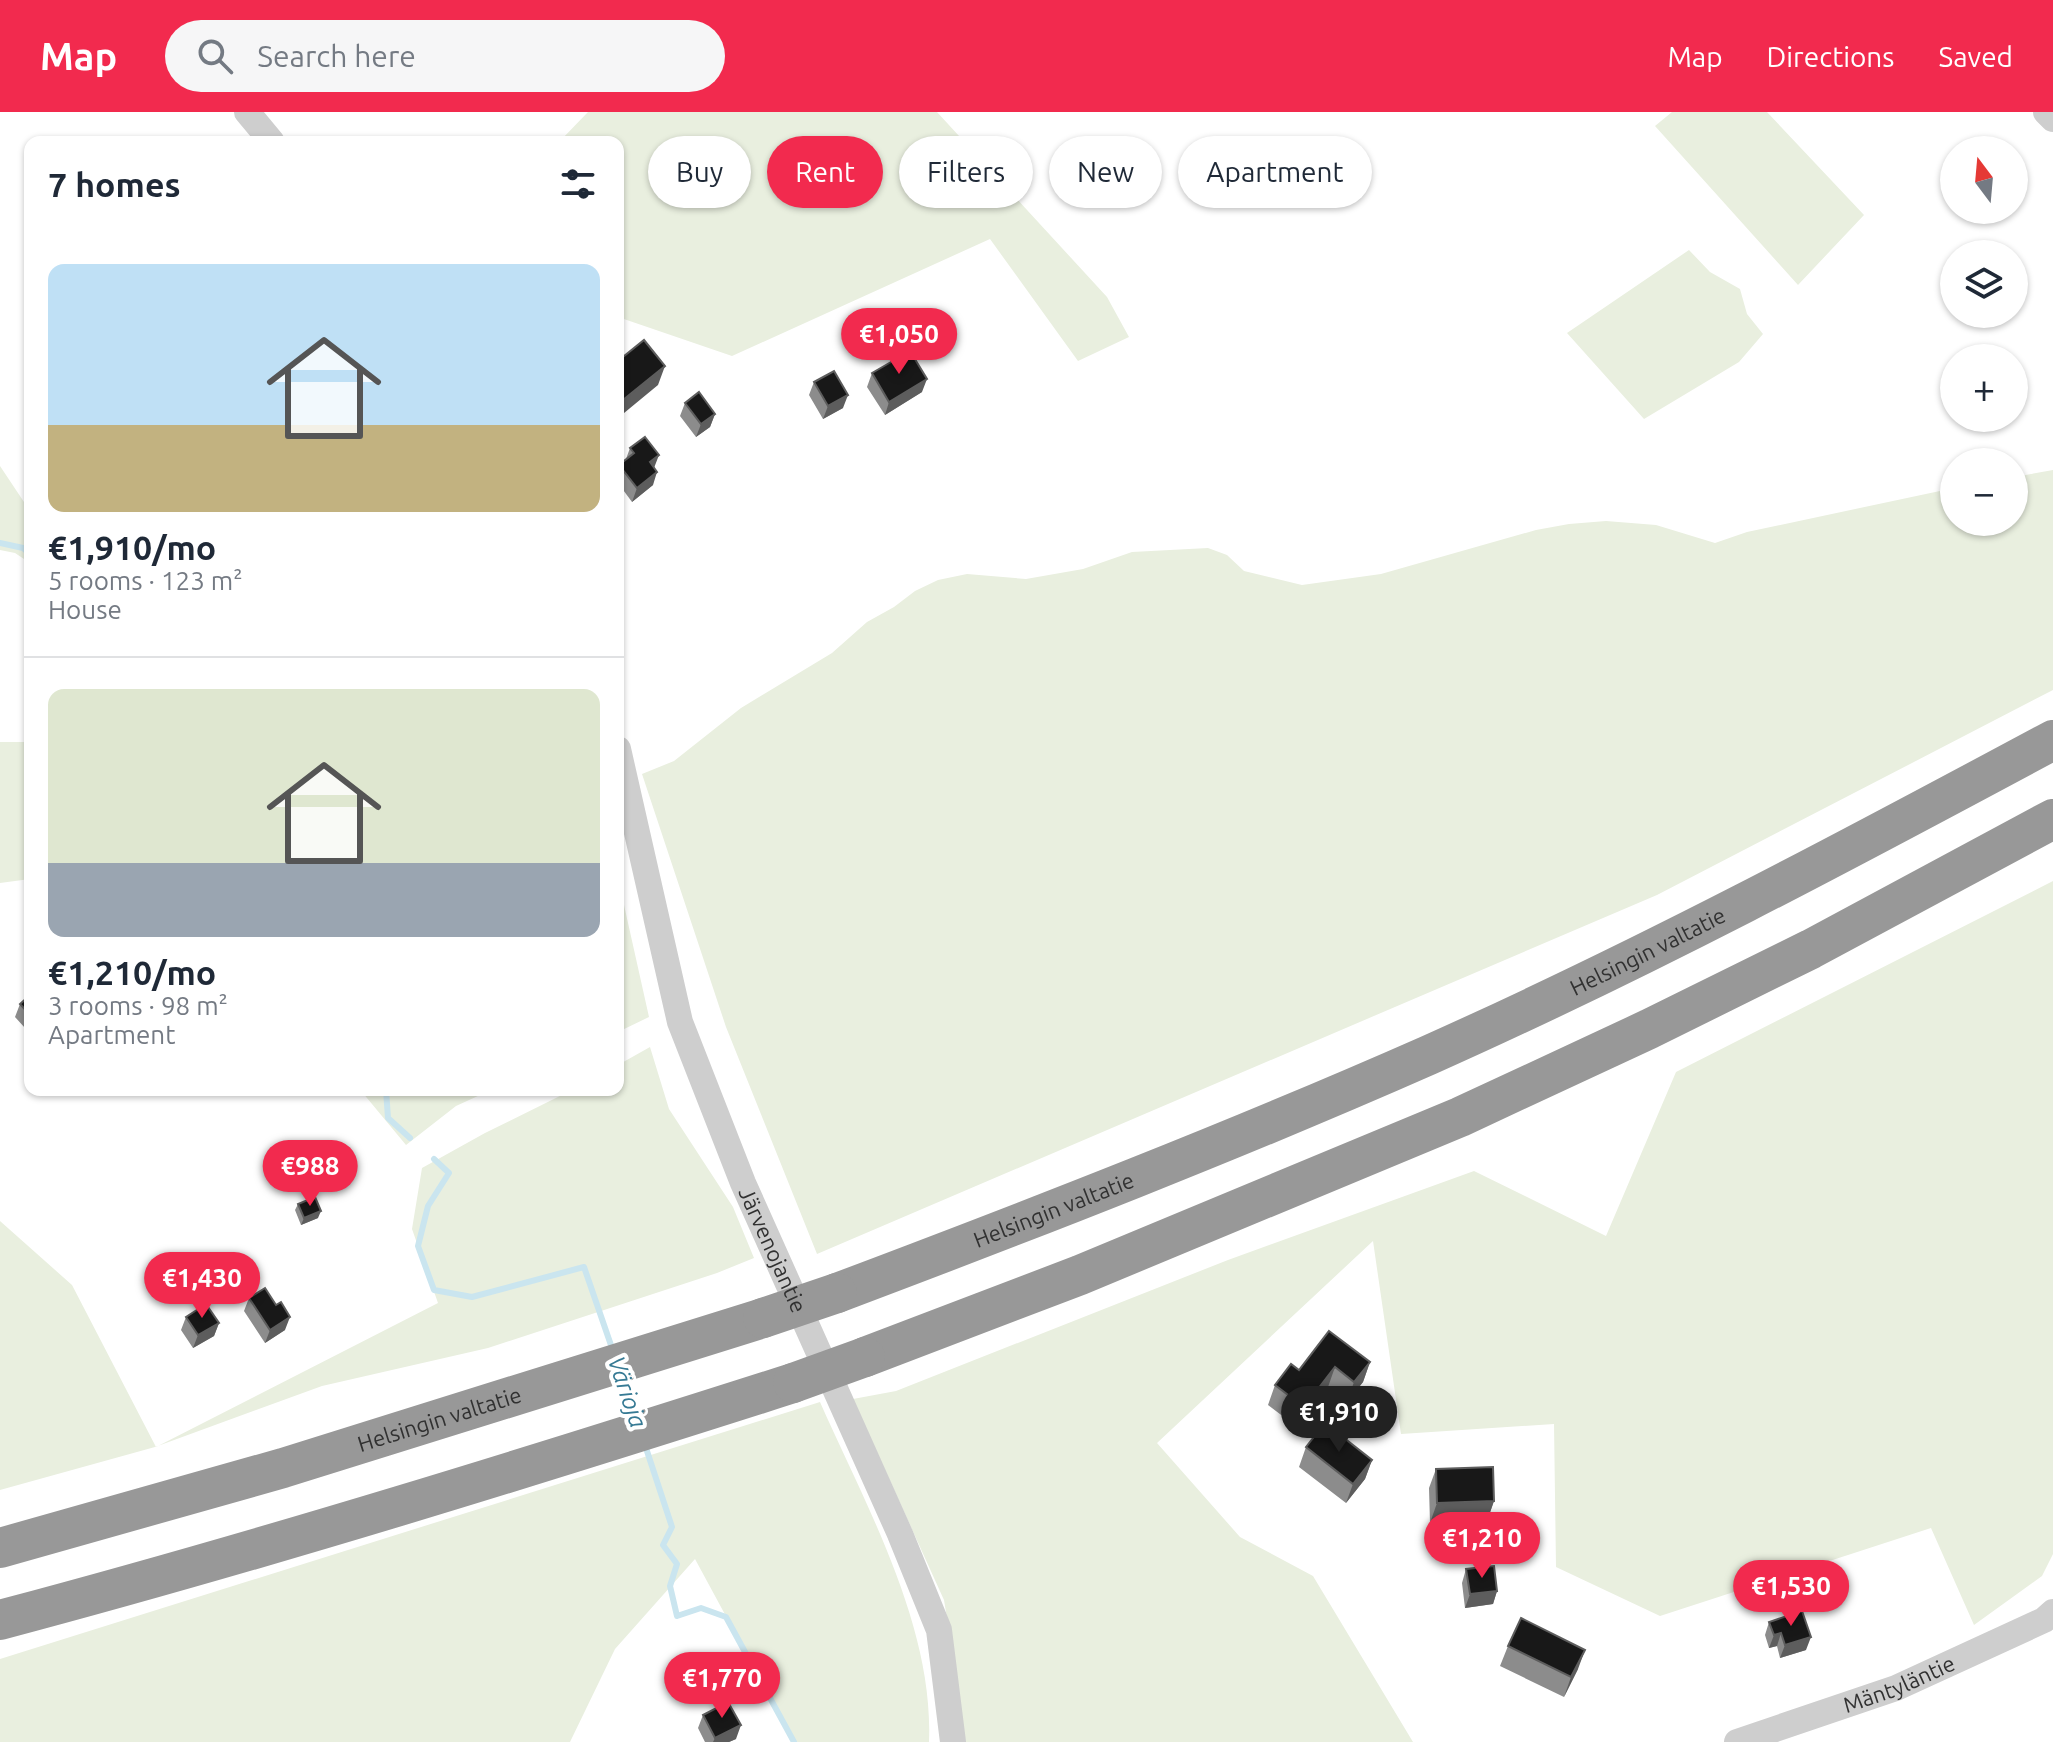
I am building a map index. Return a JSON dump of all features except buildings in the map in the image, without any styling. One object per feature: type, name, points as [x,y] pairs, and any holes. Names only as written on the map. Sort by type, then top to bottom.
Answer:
[{"type":"highway","name":"Helsingin valtatie","points":[[0,1548],[298,1463],[763,1318],[1053,1212],[1431,1054],[1616,967],[1779,886],[2053,740]]},
{"type":"highway","points":[[0,1620],[291,1539],[793,1383],[1109,1264],[1460,1117],[1649,1029],[1811,949],[2053,819]]},
{"type":"street","points":[[247,112],[267,136]]},
{"type":"street","points":[[2046,112],[2053,119]]},
{"type":"street","name":"Järvenojantie","points":[[624,775],[680,1022],[743,1183],[900,1534],[939,1630],[953,1742]]},
{"type":"street","name":"Mäntyläntie","points":[[1737,1742],[1896,1688],[2044,1620],[2053,1612]]},
{"type":"green space","points":[[588,112],[937,112],[959,136],[899,136],[899,208],[1025,208],[1107,297],[1129,337],[1078,361],[990,239],[732,356],[624,319],[624,136],[565,136]]},
{"type":"green space","points":[[1672,112],[1767,112],[1864,215],[1798,285],[1655,126]]},
{"type":"green space","points":[[1689,250],[1710,272],[1740,289],[1747,314],[1763,334],[1739,362],[1644,419],[1567,333]]},
{"type":"green space","points":[[0,466],[24,502],[24,559],[15,553],[0,550]]},
{"type":"green space","points":[[2053,470],[2053,690],[1657,895],[817,1254],[726,1027],[642,774],[674,761],[741,708],[832,653],[867,622],[915,591],[938,580],[967,574],[1026,579],[1083,569],[1132,552],[1208,548],[1227,555],[1244,571],[1302,585],[1381,574],[1536,530],[1569,524],[1606,521],[1656,525],[1715,543],[1747,532],[1940,491],[1940,536],[2028,536],[2028,474]]},
{"type":"green space","points":[[0,742],[24,742],[24,880],[0,883]]},
{"type":"green space","points":[[2053,881],[2053,1554],[2042,1576],[1974,1625],[1931,1528],[1660,1616],[1556,1567],[1554,1424],[1401,1434],[1373,1241],[1157,1443],[1240,1537],[1313,1576],[1413,1742],[961,1742],[960,1697],[944,1600],[853,1399],[896,1391],[1228,1260],[1474,1171],[1606,1236],[1676,1072]]},
{"type":"green space","points":[[624,905],[649,1017],[624,1029]]},
{"type":"green space","points":[[650,1047],[669,1109],[733,1207],[754,1258],[488,1348],[322,1386],[159,1446],[438,1303],[412,1229],[422,1168],[560,1096],[624,1096],[624,1062]]},
{"type":"green space","points":[[365,1096],[478,1096],[456,1106],[406,1145]]},
{"type":"green space","points":[[0,1221],[72,1285],[156,1447],[0,1490]]},
{"type":"green space","points":[[820,1402],[876,1525],[909,1611],[928,1698],[929,1742],[794,1742],[695,1559],[615,1649],[570,1742],[0,1742],[0,1659]]},
{"type":"waterway","name":"Värioja","points":[[0,543],[24,549]]},
{"type":"waterway","name":"Värioja","points":[[386,1096],[388,1118],[410,1138]]},
{"type":"waterway","name":"Värioja","points":[[434,1159],[449,1173],[428,1206],[418,1246],[434,1290],[472,1297],[584,1267],[613,1351]]},
{"type":"waterway","name":"Värioja","points":[[622,1377],[636,1420]]},
{"type":"waterway","name":"Värioja","points":[[645,1445],[672,1527],[663,1545],[677,1564],[670,1586],[677,1616],[701,1608],[726,1617],[794,1742]]}]
